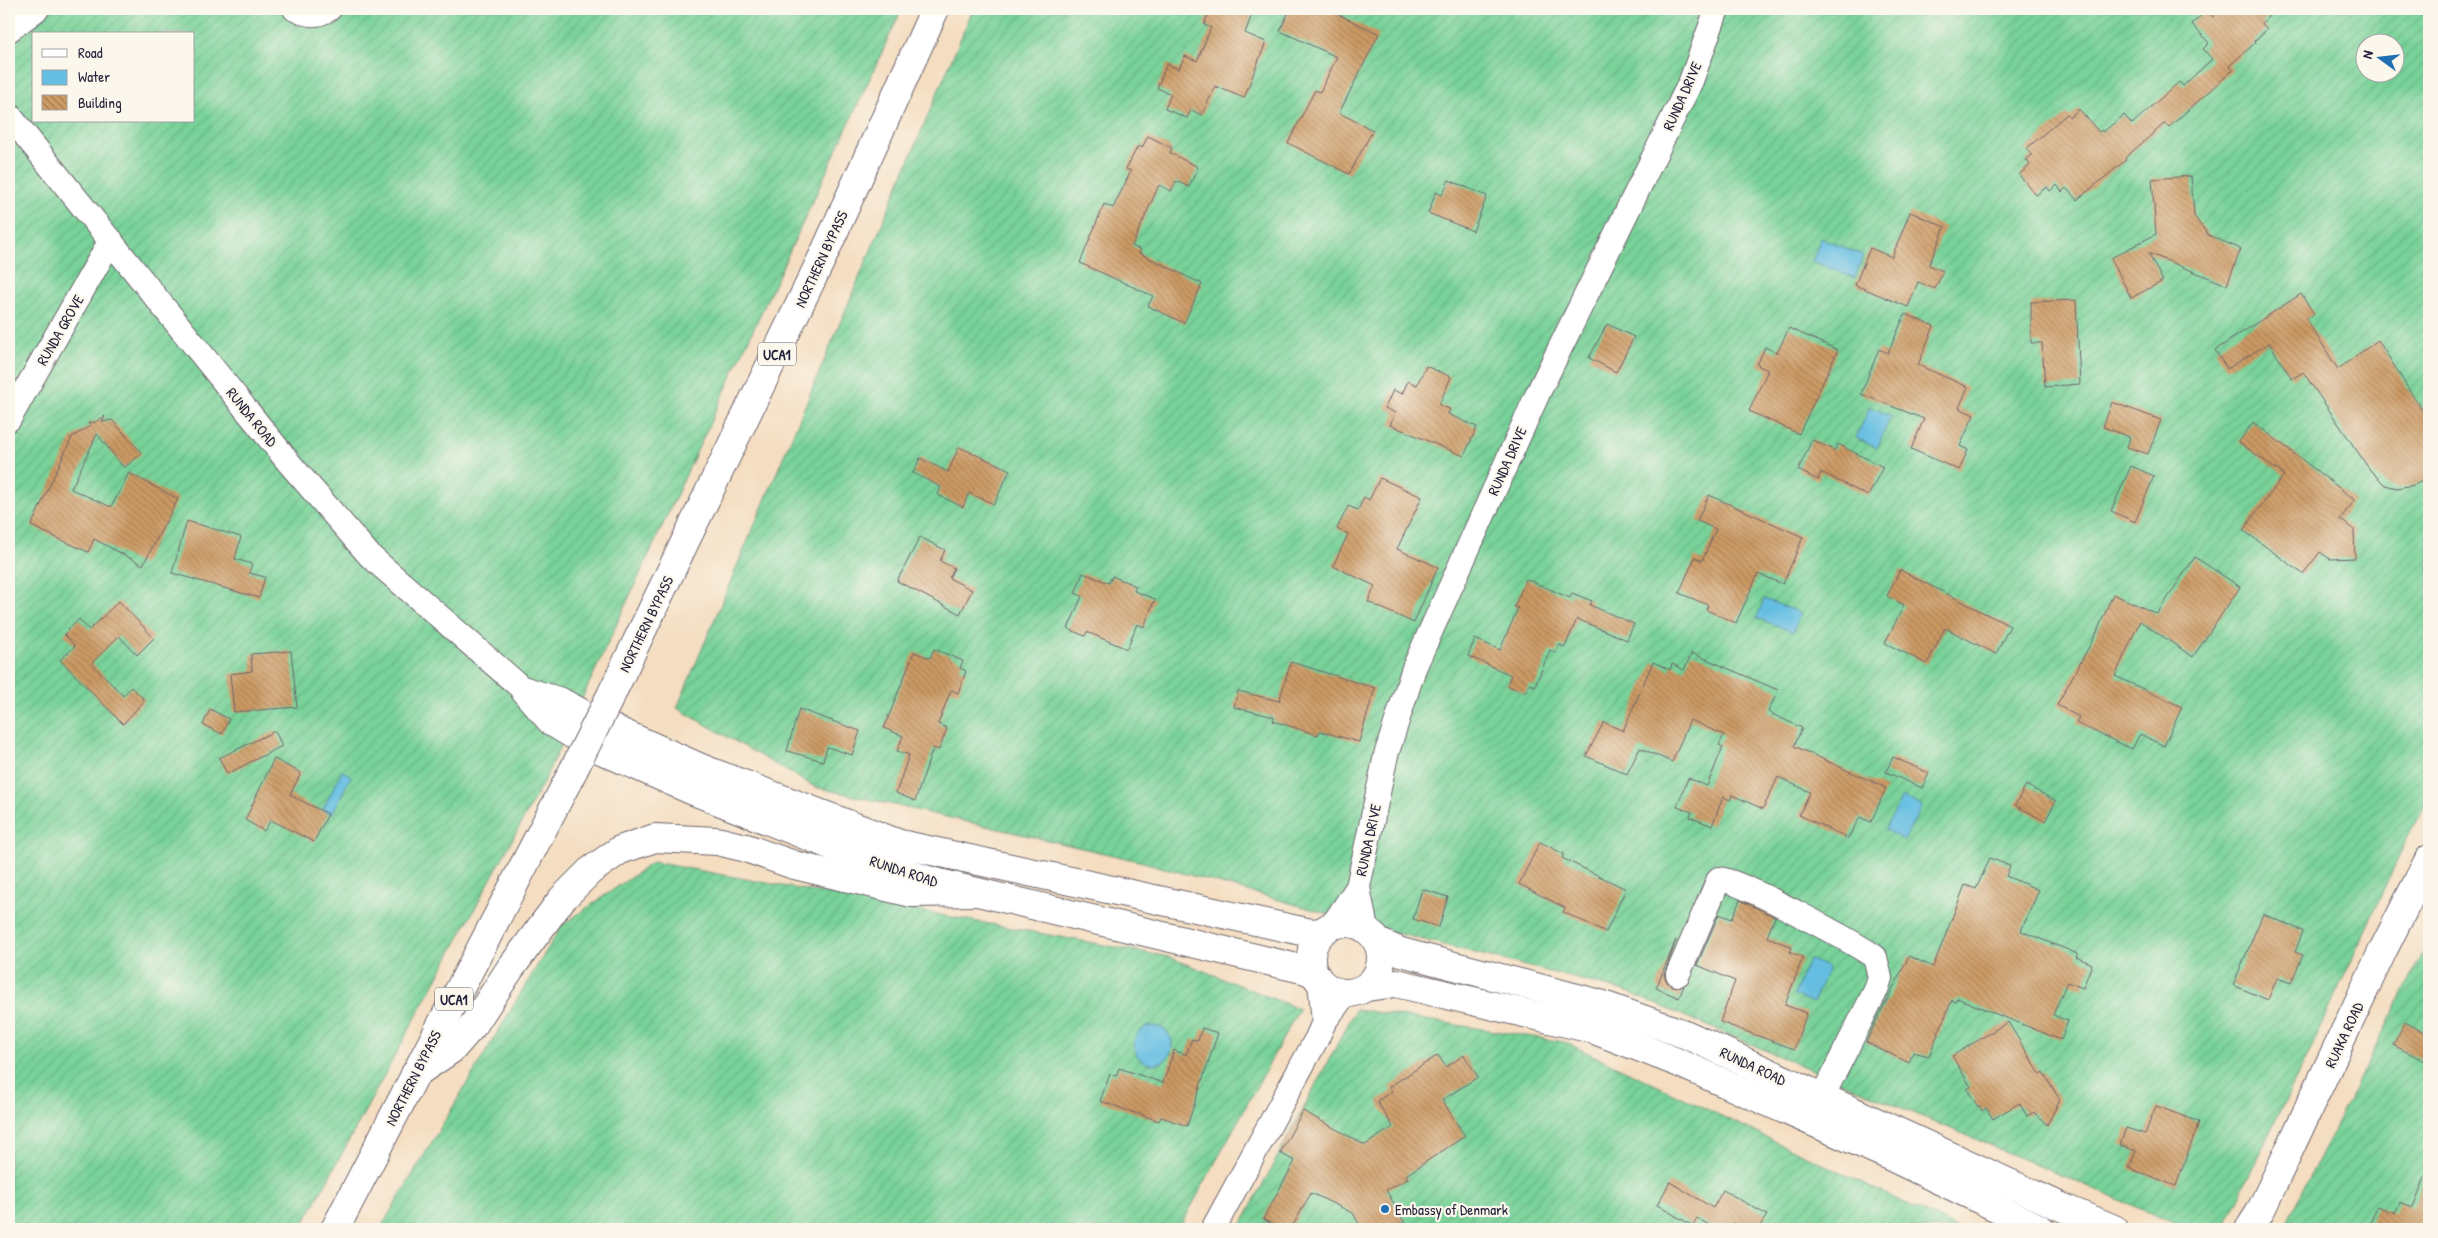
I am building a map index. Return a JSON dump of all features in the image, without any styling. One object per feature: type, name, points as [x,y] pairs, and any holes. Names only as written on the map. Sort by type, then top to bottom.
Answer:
[{"type":"street","points":[[9,30],[37,9]]},
{"type":"street","points":[[295,9],[309,15],[322,14],[329,9]]},
{"type":"street","name":"NORTHERN BYPASS","points":[[335,1229],[611,695],[823,256],[935,9]]},
{"type":"street","name":"RUNDA DRIVE","points":[[1324,1022],[1317,978],[1311,955],[1313,945],[1358,886],[1386,756],[1414,668],[1538,393],[1691,80],[1717,9]]},
{"type":"street","name":"RUNDA ROAD","points":[[9,115],[290,464],[370,556],[525,692],[552,722],[590,745],[691,790],[888,868],[977,892],[1306,970],[1317,978]]},
{"type":"street","name":"RUNDA GROVE","points":[[9,419],[111,240]]},
{"type":"street","name":"RUNDA ROAD","points":[[525,692],[561,702],[602,724],[700,768],[900,844],[1311,933],[1327,929]]},
{"type":"street","points":[[415,1074],[452,1049],[474,1024],[489,1004],[510,969],[562,899],[590,871],[620,850],[655,838],[717,842],[746,848],[794,865],[912,893],[977,892]]},
{"type":"street","name":"RUAKA ROAD","points":[[2256,1224],[2383,950],[2429,859]]},
{"type":"street","points":[[1678,974],[1719,879],[1727,879],[1750,890],[1874,957],[1880,978],[1876,990],[1822,1097]]},
{"type":"street","points":[[1213,1229],[1324,1022],[1356,990],[1379,972],[1381,952],[1372,936],[1358,886]]},
{"type":"street","points":[[1327,929],[1350,923],[1372,936]]},
{"type":"street","name":"RUNDA ROAD","points":[[1372,936],[1401,952],[1600,1004],[1687,1035],[2058,1206],[2114,1229]]},
{"type":"street","points":[[1317,978],[1328,989],[1356,990]]},
{"type":"street","name":"RUNDA ROAD","points":[[1356,990],[1396,983],[1592,1029],[1677,1062],[1758,1097],[2041,1229]]},
{"type":"green space","points":[[9,9],[902,9],[544,781],[301,1229],[9,1229]]},
{"type":"green space","points":[[973,9],[2429,9],[2429,800],[2416,820],[2305,1061],[2223,1229],[2188,1229],[1625,991],[1404,935],[1143,862],[815,787],[677,708]]},
{"type":"green space","points":[[653,862],[1169,957],[1299,1009],[1179,1229],[380,1229],[561,926]]},
{"type":"green space","points":[[2429,942],[2429,1229],[2283,1229]]},
{"type":"green space","points":[[1356,1009],[1565,1042],[1960,1229],[1239,1229]]},
{"type":"water","points":[[1821,238],[1863,255],[1855,278],[1812,261]]},
{"type":"water","points":[[1870,407],[1891,416],[1877,448],[1856,438]]},
{"type":"water","points":[[1764,599],[1801,613],[1793,632],[1757,618]]},
{"type":"water","points":[[342,771],[351,776],[332,814],[323,809]]},
{"type":"water","points":[[1902,797],[1922,806],[1904,840],[1885,830]]},
{"type":"water","points":[[1809,959],[1828,968],[1813,1003],[1794,995]]},
{"type":"water","points":[[1153,1026],[1167,1031],[1172,1045],[1167,1059],[1153,1064],[1139,1059],[1134,1045],[1139,1031]]},
{"type":"building","points":[[1210,9],[1254,9],[1245,33],[1266,42],[1244,98],[1215,86],[1202,115],[1191,110],[1187,118],[1165,109],[1171,94],[1157,88],[1167,64],[1179,69],[1185,56],[1197,61],[1211,28],[1204,25]]},
{"type":"building","points":[[1290,9],[1327,9],[1379,34],[1339,113],[1373,130],[1349,174],[1288,143],[1315,90],[1320,92],[1337,57],[1280,31]]},
{"type":"building","points":[[2223,9],[2276,9],[2262,23],[2267,29],[2254,41],[2255,43],[2229,66],[2233,70],[2169,127],[2165,123],[2125,158],[2126,160],[2077,200],[2066,188],[2062,192],[2057,185],[2050,191],[2047,187],[2036,195],[2019,175],[2030,165],[2026,160],[2032,155],[2026,149],[2067,114],[2070,117],[2079,109],[2099,132],[2102,130],[2103,132],[2124,115],[2132,124],[2179,82],[2183,86],[2212,59],[2203,49],[2209,43],[2192,24],[2207,10],[2213,17]]},
{"type":"building","points":[[1148,136],[1172,148],[1170,153],[1198,167],[1189,187],[1176,181],[1171,191],[1159,185],[1132,246],[1141,250],[1139,253],[1202,284],[1184,323],[1148,306],[1153,296],[1080,263],[1104,204],[1113,208],[1131,171],[1126,169],[1138,146],[1142,148]]},
{"type":"building","points":[[2191,176],[2194,216],[2208,235],[2241,249],[2227,285],[2148,253],[2163,281],[2131,298],[2111,258],[2156,234],[2152,179]]},
{"type":"building","points":[[1449,180],[1487,196],[1473,231],[1428,213],[1436,192],[1442,195]]},
{"type":"building","points":[[1910,212],[1945,227],[1929,265],[1943,271],[1935,289],[1918,282],[1908,307],[1855,285],[1870,248],[1892,257]]},
{"type":"building","points":[[2301,294],[2314,314],[2306,319],[2338,369],[2378,340],[2421,409],[2429,404],[2429,477],[2425,480],[2414,485],[2397,488],[2385,485],[2370,470],[2303,372],[2292,379],[2269,343],[2227,369],[2215,350]]},
{"type":"building","points":[[2076,300],[2080,384],[2045,387],[2042,343],[2031,343],[2031,302]]},
{"type":"building","points":[[1905,314],[1934,326],[1918,365],[1968,387],[1959,408],[1974,415],[1960,446],[1968,450],[1959,470],[1911,449],[1924,419],[1861,394],[1879,349],[1888,353]]},
{"type":"building","points":[[1607,324],[1634,337],[1616,372],[1589,358]]},
{"type":"building","points":[[1789,328],[1838,350],[1799,434],[1749,411],[1768,370],[1757,365],[1765,347],[1777,353]]},
{"type":"building","points":[[1426,366],[1451,377],[1439,405],[1450,409],[1448,414],[1477,427],[1464,456],[1390,425],[1395,413],[1385,408],[1393,390],[1402,394],[1408,381],[1417,385]]},
{"type":"building","points":[[2112,402],[2161,420],[2148,454],[2127,447],[2130,437],[2103,427]]},
{"type":"building","points":[[105,416],[102,422],[112,420],[142,453],[124,468],[97,434],[71,489],[111,507],[129,473],[178,499],[143,565],[94,539],[88,552],[31,526],[72,437],[90,426],[88,423],[95,422]]},
{"type":"building","points":[[2253,422],[2355,500],[2340,519],[2354,530],[2355,558],[2330,559],[2320,552],[2303,574],[2243,530],[2284,475],[2239,442]]},
{"type":"building","points":[[1812,440],[1835,450],[1838,444],[1883,467],[1868,496],[1821,472],[1818,480],[1798,470]]},
{"type":"building","points":[[959,447],[1010,470],[994,504],[969,493],[963,507],[938,495],[941,487],[913,473],[920,458],[948,472]]},
{"type":"building","points":[[2131,466],[2154,476],[2135,522],[2111,511]]},
{"type":"building","points":[[1380,478],[1422,497],[1397,549],[1438,567],[1414,623],[1368,602],[1375,586],[1333,566],[1348,534],[1337,529],[1348,506],[1358,510],[1364,497],[1369,500]]},
{"type":"building","points":[[1709,495],[1803,537],[1783,584],[1758,574],[1736,623],[1706,610],[1708,605],[1679,593],[1695,557],[1702,561],[1716,529],[1697,521]]},
{"type":"building","points":[[187,521],[241,537],[235,559],[252,564],[249,573],[265,577],[259,598],[172,573]]},
{"type":"building","points":[[920,537],[945,550],[940,561],[954,568],[949,578],[972,590],[960,614],[897,581]]},
{"type":"building","points":[[2195,557],[2240,587],[2193,657],[2140,621],[2115,676],[2182,707],[2164,746],[2140,734],[2132,749],[2076,723],[2079,717],[2057,705],[2096,634],[2113,594],[2157,614]]},
{"type":"building","points":[[1900,570],[2010,626],[1996,654],[1945,628],[1927,664],[1885,643],[1904,605],[1887,596]]},
{"type":"building","points":[[1083,573],[1109,583],[1112,576],[1136,586],[1134,591],[1155,599],[1144,627],[1137,624],[1127,649],[1087,632],[1085,636],[1068,629],[1082,596],[1075,593]]},
{"type":"building","points":[[1526,579],[1570,598],[1572,593],[1592,601],[1590,605],[1634,624],[1627,640],[1577,619],[1565,647],[1559,645],[1556,653],[1550,650],[1535,686],[1529,684],[1525,693],[1507,685],[1511,675],[1468,656],[1475,639],[1500,650],[1518,608],[1514,607]]},
{"type":"building","points":[[119,601],[154,638],[137,655],[119,636],[92,663],[123,696],[131,687],[145,700],[123,724],[60,660],[75,646],[64,634],[79,619],[89,630]]},
{"type":"building","points":[[934,649],[963,661],[960,668],[966,671],[958,693],[951,690],[938,724],[947,728],[939,750],[933,748],[915,801],[896,793],[909,755],[897,751],[903,736],[884,728],[914,652],[930,658]]},
{"type":"building","points":[[291,651],[297,707],[234,712],[230,674],[252,671],[251,654]]},
{"type":"building","points":[[1692,653],[1778,690],[1768,712],[1802,728],[1794,746],[1886,788],[1871,822],[1860,817],[1848,838],[1799,815],[1810,792],[1778,777],[1763,809],[1732,795],[1730,800],[1723,797],[1712,826],[1690,817],[1692,812],[1677,807],[1688,778],[1707,786],[1723,747],[1719,745],[1724,735],[1690,720],[1672,762],[1640,748],[1627,774],[1586,756],[1604,722],[1623,731],[1653,662],[1670,670],[1672,664],[1684,670]]},
{"type":"building","points":[[1291,662],[1375,688],[1359,742],[1320,731],[1318,735],[1273,721],[1274,717],[1234,707],[1238,691],[1279,701]]},
{"type":"building","points":[[210,709],[229,719],[222,734],[203,725]]},
{"type":"building","points":[[799,709],[860,731],[852,755],[827,747],[823,761],[787,751]]},
{"type":"building","points":[[275,731],[282,746],[227,774],[219,758]]},
{"type":"building","points":[[1893,757],[1929,773],[1922,788],[1886,772]]},
{"type":"building","points":[[274,759],[301,773],[290,795],[328,814],[314,842],[271,820],[264,831],[245,820]]},
{"type":"building","points":[[2026,785],[2056,801],[2045,821],[2015,805]]},
{"type":"building","points":[[1540,842],[1564,854],[1562,858],[1626,889],[1606,932],[1563,912],[1565,908],[1519,884]]},
{"type":"building","points":[[1990,858],[2010,866],[2006,876],[2039,890],[2021,931],[2078,954],[2076,957],[2092,964],[2083,988],[2067,982],[2053,1015],[2068,1021],[2061,1040],[1957,998],[1956,1002],[1952,1000],[1929,1056],[1913,1052],[1909,1063],[1866,1042],[1909,956],[1933,967],[1965,885],[1976,889]]},
{"type":"building","points":[[1422,889],[1448,897],[1439,927],[1413,919]]},
{"type":"building","points":[[1740,900],[1775,917],[1767,937],[1792,947],[1790,952],[1803,957],[1785,1005],[1807,1013],[1794,1049],[1720,1022],[1735,981],[1697,965],[1719,914],[1732,919]]},
{"type":"building","points":[[2263,914],[2303,931],[2295,952],[2303,955],[2291,983],[2277,978],[2268,1000],[2233,985]]},
{"type":"building","points":[[1676,940],[1664,975],[1667,982],[1672,986],[1684,986],[1679,998],[1656,988]]},
{"type":"building","points":[[2008,1022],[2040,1074],[2043,1072],[2060,1100],[2047,1125],[2034,1112],[2027,1116],[2019,1103],[1993,1119],[1986,1108],[1982,1111],[1978,1107],[1967,1089],[1971,1087],[1952,1056]]},
{"type":"building","points":[[2405,1022],[2429,1035],[2429,1063],[2393,1045]]},
{"type":"building","points":[[1202,1028],[1218,1033],[1187,1126],[1161,1117],[1159,1121],[1100,1101],[1110,1074],[1116,1076],[1119,1068],[1163,1083],[1174,1050],[1186,1055],[1192,1039],[1198,1041]]},
{"type":"building","points":[[1438,1055],[1446,1067],[1464,1055],[1478,1077],[1442,1100],[1465,1136],[1406,1175],[1408,1179],[1386,1190],[1408,1229],[1362,1229],[1353,1213],[1311,1193],[1291,1229],[1281,1229],[1263,1219],[1295,1161],[1280,1153],[1303,1111],[1365,1145],[1393,1127],[1377,1101],[1392,1091],[1389,1087]]},
{"type":"building","points":[[2156,1106],[2199,1122],[2176,1186],[2129,1168],[2136,1151],[2120,1145],[2126,1128],[2145,1134]]},
{"type":"building","points":[[2428,1170],[2429,1229],[2368,1229],[2377,1206],[2395,1213],[2400,1202],[2413,1207]]},
{"type":"building","points":[[1670,1182],[1713,1208],[1723,1190],[1767,1215],[1758,1229],[1742,1229],[1732,1223],[1728,1229],[1716,1229],[1697,1218],[1693,1226],[1657,1205]]},
{"type":"place","name":"Embassy of Denmark","points":[[1385,1209]]}]
